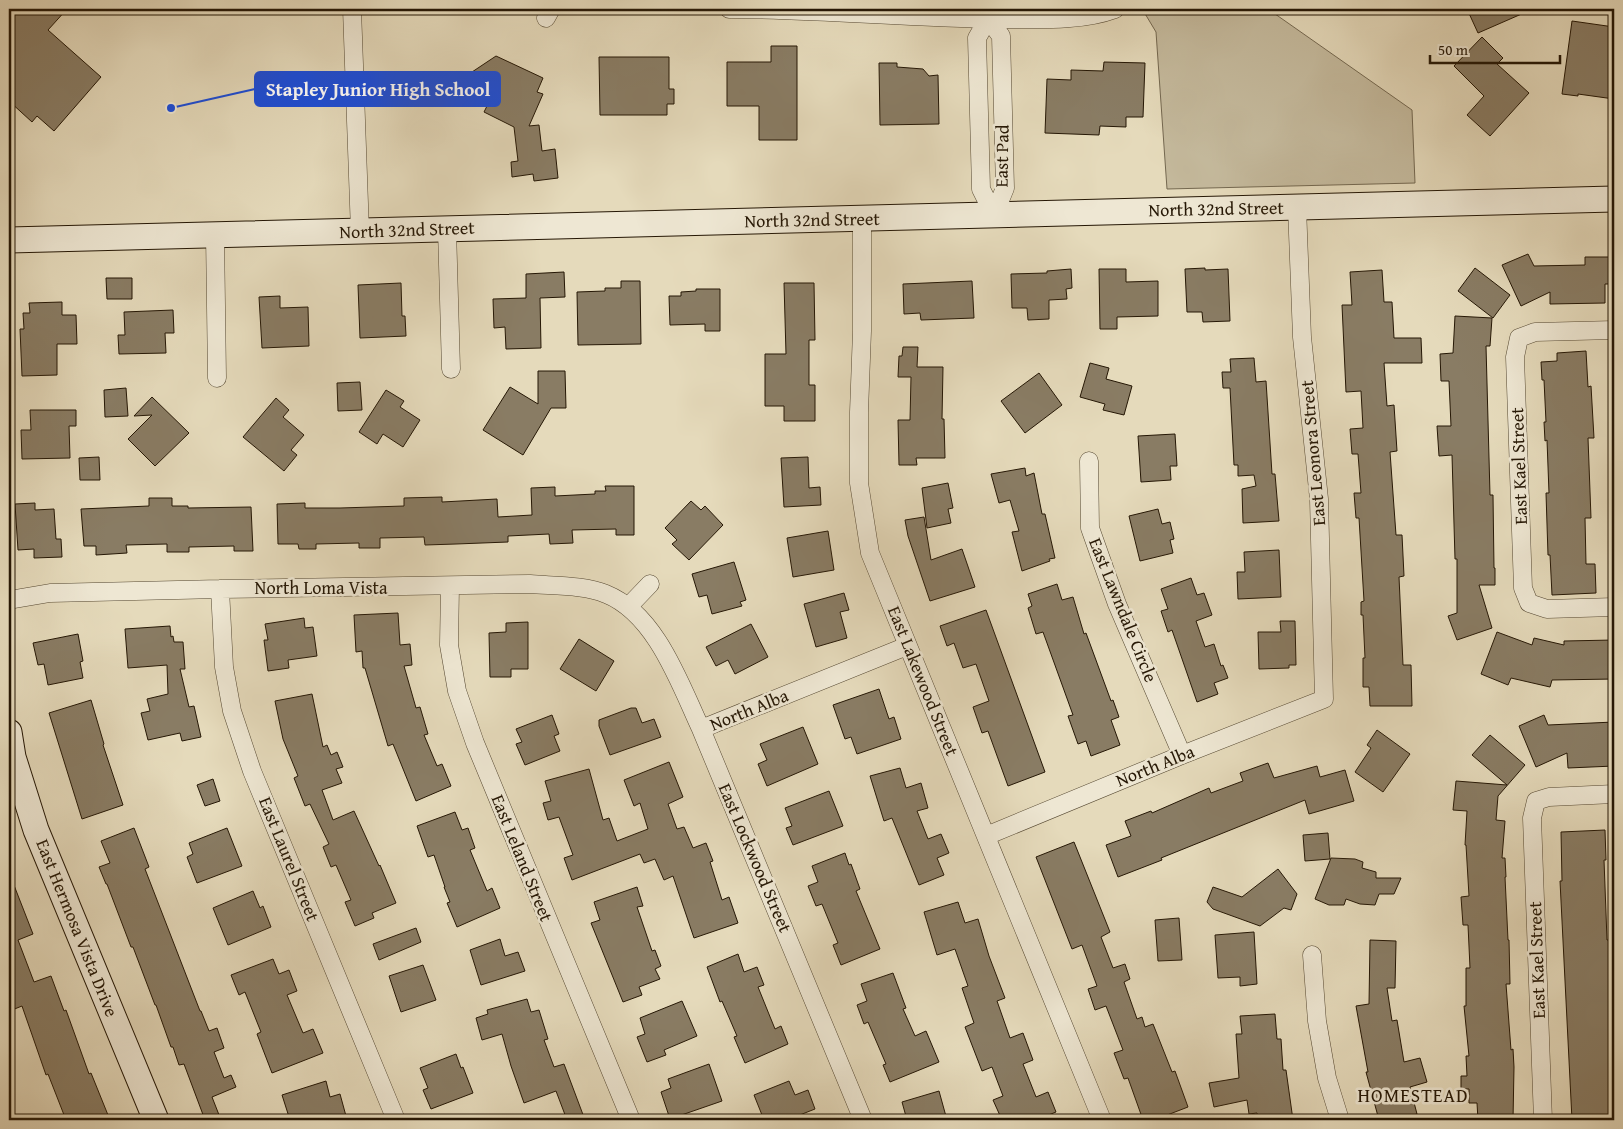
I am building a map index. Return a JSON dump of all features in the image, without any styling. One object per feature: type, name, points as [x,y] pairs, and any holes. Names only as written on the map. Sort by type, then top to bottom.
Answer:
[{"type":"street","points":[[352,9],[360,232]]},
{"type":"street","points":[[729,9],[828,11],[894,16],[988,19],[1054,19],[1104,13],[1115,9]]},
{"type":"street","name":"East Pad","points":[[988,19],[1001,36],[1005,188],[994,215],[981,189],[978,38],[988,19]]},
{"type":"street","name":"North 32nd Street","points":[[9,240],[1614,199]]},
{"type":"street","name":"East Leonora Street","points":[[1297,207],[1302,337],[1319,500],[1324,699]]},
{"type":"street","name":"East Lakewood Street","points":[[862,219],[859,483],[870,553],[1102,1120]]},
{"type":"street","points":[[447,229],[451,369]]},
{"type":"street","points":[[214,234],[217,378]]},
{"type":"street","name":"East Kael Street","points":[[1614,330],[1535,332],[1519,338],[1514,358],[1524,588],[1529,603],[1547,609],[1614,607]]},
{"type":"street","name":"East Lawndale Circle","points":[[1089,461],[1090,528],[1117,604],[1182,754]]},
{"type":"street","name":"North Loma Vista","points":[[9,600],[50,593],[530,584],[576,587],[606,593],[628,607]]},
{"type":"street","points":[[628,607],[650,584]]},
{"type":"street","name":"East Leland Street","points":[[450,586],[449,644],[457,691],[475,743],[631,1120]]},
{"type":"street","name":"East Laurel Street","points":[[220,589],[224,667],[232,711],[252,772],[396,1120]]},
{"type":"street","name":"East Lockwood Street","points":[[628,607],[650,630],[674,671],[701,729],[863,1120]]},
{"type":"street","name":"North Alba","points":[[701,729],[907,646]]},
{"type":"street","name":"North Alba","points":[[986,836],[1182,754],[1324,699]]},
{"type":"street","name":"East Hermosa Vista Drive","points":[[9,732],[13,757],[36,830],[156,1120]]},
{"type":"street","name":"East Kael Street","points":[[1543,1120],[1532,818],[1536,801],[1549,797],[1614,794]]},
{"type":"street","points":[[1312,955],[1317,1021],[1327,1078],[1340,1120]]},
{"type":"shaded area","points":[[1148,9],[1268,9],[1412,110],[1415,183],[1167,189],[1156,32],[1144,12]]},
{"type":"building","points":[[9,9],[67,9],[48,30],[101,77],[54,131],[37,116],[32,122],[9,101]]},
{"type":"building","points":[[1467,9],[1533,9],[1478,33]]},
{"type":"building","points":[[1572,21],[1614,27],[1614,99],[1578,94],[1578,96],[1562,94]]},
{"type":"building","points":[[1482,37],[1503,58],[1497,64],[1529,93],[1490,136],[1467,115],[1484,96],[1454,66]]},
{"type":"building","points":[[771,46],[797,46],[797,140],[759,140],[759,106],[727,106],[727,62],[771,62]]},
{"type":"building","points":[[496,56],[543,78],[537,92],[543,94],[529,126],[539,125],[542,151],[555,149],[558,178],[534,181],[533,174],[512,177],[511,162],[518,161],[514,127],[484,112],[488,104],[461,91],[469,74]]},
{"type":"building","points":[[599,57],[669,57],[669,89],[674,89],[674,104],[667,104],[667,115],[600,115]]},
{"type":"building","points":[[1104,62],[1145,63],[1143,117],[1126,117],[1126,127],[1100,126],[1099,135],[1045,133],[1047,79],[1071,80],[1071,70],[1103,71]]},
{"type":"building","points":[[879,63],[897,63],[897,67],[923,69],[929,76],[938,75],[939,124],[880,125]]},
{"type":"building","points":[[1528,254],[1534,266],[1585,265],[1585,257],[1613,257],[1613,284],[1605,284],[1605,303],[1550,304],[1550,292],[1521,306],[1502,265]]},
{"type":"building","points":[[1205,268],[1205,270],[1228,269],[1230,321],[1203,322],[1202,312],[1187,312],[1185,269]]},
{"type":"building","points":[[1475,268],[1510,295],[1493,318],[1458,291]]},
{"type":"building","points":[[1071,269],[1072,288],[1066,289],[1067,299],[1049,300],[1049,319],[1028,320],[1027,308],[1012,308],[1011,274],[1047,273],[1047,271]]},
{"type":"building","points":[[1099,269],[1126,269],[1126,282],[1158,281],[1158,316],[1117,317],[1117,329],[1100,329]]},
{"type":"building","points":[[1382,270],[1384,302],[1392,302],[1394,338],[1421,338],[1422,363],[1384,363],[1387,406],[1394,405],[1397,451],[1390,452],[1396,535],[1402,535],[1404,576],[1399,577],[1403,665],[1411,665],[1412,706],[1370,706],[1369,687],[1363,687],[1363,658],[1365,658],[1361,602],[1364,601],[1359,518],[1356,518],[1354,493],[1361,493],[1358,454],[1352,454],[1350,429],[1363,428],[1361,391],[1346,392],[1342,305],[1352,305],[1350,272]]},
{"type":"building","points":[[564,272],[565,297],[540,298],[541,348],[506,349],[505,327],[494,328],[493,299],[526,298],[526,274]]},
{"type":"building","points":[[106,278],[132,278],[132,299],[107,299]]},
{"type":"building","points":[[621,281],[640,281],[641,344],[578,345],[577,292],[605,291],[605,288],[621,288]]},
{"type":"building","points":[[972,281],[974,318],[921,320],[920,313],[904,314],[903,284]]},
{"type":"building","points":[[401,283],[402,316],[405,316],[406,336],[360,338],[358,285]]},
{"type":"building","points":[[784,283],[814,283],[815,340],[809,340],[809,385],[815,385],[815,421],[784,421],[784,406],[765,406],[765,354],[786,354]]},
{"type":"building","points":[[696,289],[720,289],[720,331],[705,331],[705,324],[670,325],[669,296],[681,296],[681,292],[696,291]]},
{"type":"building","points":[[280,296],[280,308],[308,307],[309,346],[262,348],[259,297]]},
{"type":"building","points":[[62,302],[62,315],[76,315],[77,344],[57,344],[57,375],[22,376],[20,329],[24,329],[23,313],[30,313],[29,303]]},
{"type":"building","points":[[173,310],[174,333],[165,333],[166,353],[119,354],[118,335],[125,335],[124,312]]},
{"type":"building","points":[[1455,316],[1492,318],[1490,346],[1486,346],[1490,495],[1493,495],[1495,568],[1495,585],[1479,585],[1492,628],[1457,640],[1448,616],[1457,613],[1457,559],[1455,559],[1452,455],[1439,456],[1437,426],[1451,426],[1449,381],[1441,381],[1440,354],[1453,353]]},
{"type":"building","points":[[903,347],[918,347],[917,367],[943,367],[942,419],[944,419],[945,458],[916,458],[917,465],[899,465],[898,420],[910,420],[911,377],[898,377],[899,356],[902,356]]},
{"type":"building","points":[[1586,351],[1588,387],[1591,386],[1594,438],[1588,438],[1591,518],[1585,518],[1586,564],[1595,564],[1596,593],[1552,595],[1550,555],[1548,555],[1546,493],[1549,493],[1547,440],[1545,441],[1544,380],[1542,380],[1541,362],[1557,361],[1557,353]]},
{"type":"building","points":[[1254,358],[1256,382],[1266,381],[1272,474],[1275,474],[1279,521],[1243,523],[1242,489],[1256,486],[1254,475],[1238,476],[1238,465],[1234,465],[1230,388],[1223,388],[1222,372],[1231,372],[1230,359]]},
{"type":"building","points":[[1090,363],[1109,368],[1106,379],[1132,386],[1124,415],[1103,410],[1105,404],[1080,397]]},
{"type":"building","points":[[538,371],[565,371],[566,408],[551,408],[523,455],[483,430],[510,387],[538,404]]},
{"type":"building","points":[[1039,373],[1062,405],[1025,433],[1001,401]]},
{"type":"building","points":[[360,382],[362,410],[338,411],[337,383]]},
{"type":"building","points":[[126,388],[128,416],[105,417],[104,390]]},
{"type":"building","points":[[386,390],[404,401],[400,407],[420,420],[403,447],[383,434],[377,444],[359,432]]},
{"type":"building","points":[[152,397],[189,433],[155,466],[128,439],[152,415],[134,416]]},
{"type":"building","points":[[276,398],[289,410],[283,417],[304,435],[291,450],[297,455],[284,471],[243,437]]},
{"type":"building","points":[[30,410],[76,410],[76,426],[69,426],[70,458],[22,459],[21,430],[31,430]]},
{"type":"building","points":[[1175,434],[1177,466],[1170,466],[1171,480],[1141,482],[1138,436]]},
{"type":"building","points":[[99,457],[100,480],[80,480],[79,458]]},
{"type":"building","points":[[808,457],[809,488],[820,487],[821,505],[784,507],[781,458]]},
{"type":"building","points":[[1025,468],[1026,476],[1034,473],[1042,514],[1045,514],[1055,558],[1022,571],[1012,532],[1019,531],[1010,500],[999,503],[991,474]]},
{"type":"building","points":[[948,483],[953,508],[948,509],[951,523],[927,528],[922,488]]},
{"type":"building","points":[[605,486],[634,486],[634,535],[616,535],[616,529],[572,530],[573,543],[550,544],[549,534],[508,536],[508,542],[425,545],[424,537],[380,538],[380,548],[359,548],[359,543],[316,544],[316,549],[299,549],[298,544],[278,544],[277,504],[305,503],[305,508],[340,508],[404,506],[404,498],[442,497],[442,502],[497,499],[498,517],[532,515],[531,488],[555,487],[555,496],[595,494],[595,491],[606,491]]},
{"type":"building","points":[[149,498],[172,498],[172,506],[188,506],[188,508],[251,507],[253,551],[234,551],[234,546],[189,547],[189,552],[167,552],[167,544],[126,545],[127,553],[96,555],[96,546],[84,546],[81,509],[149,506]]},
{"type":"building","points":[[691,501],[701,510],[705,506],[723,525],[689,560],[672,544],[677,540],[665,528]]},
{"type":"building","points":[[35,503],[35,510],[54,509],[56,539],[61,539],[62,557],[34,558],[34,549],[18,550],[15,504]]},
{"type":"building","points":[[1158,509],[1162,524],[1170,522],[1174,539],[1170,540],[1173,553],[1140,561],[1129,516]]},
{"type":"building","points":[[924,517],[931,560],[962,549],[975,587],[930,601],[908,536],[905,520]]},
{"type":"building","points":[[828,531],[834,570],[793,577],[787,538]]},
{"type":"building","points":[[1279,550],[1281,597],[1238,599],[1237,572],[1245,572],[1244,552]]},
{"type":"building","points":[[734,562],[746,600],[740,602],[742,606],[712,614],[707,595],[699,597],[692,574]]},
{"type":"building","points":[[1191,578],[1197,595],[1204,593],[1212,615],[1196,621],[1205,647],[1214,644],[1221,666],[1223,665],[1228,678],[1214,683],[1218,694],[1197,702],[1172,630],[1168,632],[1161,611],[1168,609],[1161,589]]},
{"type":"building","points":[[1057,584],[1062,600],[1073,597],[1084,634],[1086,633],[1111,701],[1113,700],[1119,717],[1111,720],[1120,745],[1091,756],[1086,741],[1078,744],[1068,716],[1073,715],[1043,632],[1036,634],[1028,608],[1032,606],[1028,594]]},
{"type":"building","points":[[844,593],[849,610],[840,612],[847,638],[816,647],[804,604]]},
{"type":"building","points":[[986,610],[1045,772],[1008,786],[988,731],[982,733],[973,707],[989,701],[976,664],[963,668],[954,643],[947,646],[940,626]]},
{"type":"building","points":[[398,613],[400,645],[410,644],[412,665],[404,666],[416,708],[420,707],[428,734],[424,735],[437,766],[442,764],[451,786],[416,801],[393,744],[388,746],[365,668],[363,668],[362,651],[356,652],[354,615]]},
{"type":"building","points":[[304,618],[305,628],[313,627],[317,656],[288,660],[289,668],[268,671],[264,640],[268,640],[265,624]]},
{"type":"building","points":[[1280,621],[1295,621],[1296,665],[1289,665],[1289,668],[1259,669],[1258,632],[1281,632]]},
{"type":"building","points":[[528,622],[528,669],[511,669],[511,677],[490,677],[489,633],[506,632],[506,623]]},
{"type":"building","points":[[751,624],[768,657],[735,674],[728,660],[716,666],[706,647]]},
{"type":"building","points":[[170,626],[171,637],[173,636],[174,642],[183,642],[185,669],[180,669],[189,707],[194,706],[201,737],[182,741],[180,733],[148,740],[141,713],[150,711],[147,699],[168,694],[167,665],[128,668],[125,629]]},
{"type":"building","points":[[1497,632],[1532,645],[1534,638],[1564,645],[1564,641],[1614,640],[1614,679],[1552,680],[1550,687],[1511,678],[1508,685],[1481,674]]},
{"type":"building","points":[[78,634],[83,661],[80,662],[83,678],[48,685],[44,664],[38,665],[33,643]]},
{"type":"building","points":[[579,639],[614,661],[596,691],[560,669]]},
{"type":"building","points":[[879,689],[889,719],[894,717],[901,739],[857,754],[851,737],[845,739],[833,705]]},
{"type":"building","points":[[312,694],[323,747],[327,745],[331,755],[337,752],[343,767],[336,769],[342,783],[322,790],[333,820],[354,811],[396,903],[372,913],[374,918],[355,926],[345,902],[351,900],[336,865],[331,867],[323,847],[329,844],[310,804],[305,806],[294,778],[298,776],[283,739],[275,701]]},
{"type":"building","points":[[91,700],[103,745],[123,805],[82,819],[49,713]]},
{"type":"building","points":[[631,708],[636,708],[642,723],[654,719],[661,737],[610,755],[599,726],[599,720]]},
{"type":"building","points":[[552,715],[559,734],[554,736],[560,751],[525,765],[516,744],[522,742],[516,729]]},
{"type":"building","points":[[1544,715],[1548,725],[1614,722],[1614,766],[1568,768],[1567,753],[1536,767],[1519,726]]},
{"type":"building","points":[[803,727],[818,764],[767,786],[758,764],[767,760],[760,744]]},
{"type":"building","points":[[1377,730],[1410,754],[1383,792],[1355,772],[1371,748],[1367,745]]},
{"type":"building","points":[[1490,735],[1525,765],[1498,796],[1496,820],[1505,821],[1502,858],[1505,858],[1509,940],[1510,984],[1506,984],[1514,1067],[1513,1120],[1478,1120],[1477,1103],[1469,1103],[1469,1089],[1461,1089],[1461,1076],[1467,1076],[1466,1056],[1469,1056],[1464,1006],[1466,1006],[1466,968],[1470,968],[1468,925],[1463,925],[1461,897],[1469,896],[1465,845],[1467,811],[1453,810],[1456,781],[1507,785],[1472,755]]},
{"type":"building","points":[[669,762],[683,797],[668,804],[677,829],[684,827],[693,848],[706,843],[713,861],[710,862],[722,900],[729,897],[738,923],[694,938],[673,876],[664,880],[655,859],[644,863],[640,854],[572,880],[564,858],[573,855],[559,817],[548,820],[543,803],[551,801],[545,781],[589,769],[603,820],[609,818],[617,841],[648,829],[640,803],[634,806],[624,780]]},
{"type":"building","points":[[1268,763],[1274,778],[1317,766],[1320,777],[1345,770],[1354,801],[1309,814],[1305,800],[1118,877],[1106,845],[1131,836],[1125,821],[1151,811],[1152,813],[1209,788],[1211,793],[1243,781],[1240,773]]},
{"type":"building","points":[[900,768],[906,788],[921,783],[928,808],[917,811],[928,839],[941,834],[949,853],[937,858],[944,875],[919,885],[892,818],[884,821],[870,776]]},
{"type":"building","points":[[213,779],[220,801],[205,806],[197,785]]},
{"type":"building","points":[[829,791],[843,826],[793,845],[786,828],[792,826],[785,808]]},
{"type":"building","points":[[455,812],[462,830],[468,828],[475,848],[470,850],[487,891],[492,888],[500,908],[457,927],[447,903],[450,902],[434,855],[428,857],[417,826]]},
{"type":"building","points":[[134,828],[149,867],[145,869],[200,1011],[209,1031],[217,1028],[224,1048],[214,1052],[224,1078],[231,1075],[236,1087],[212,1097],[221,1120],[205,1120],[184,1064],[179,1065],[173,1047],[171,1047],[133,947],[131,947],[99,867],[110,863],[101,841]]},
{"type":"building","points":[[227,828],[242,866],[197,883],[187,857],[193,854],[189,843]]},
{"type":"building","points":[[1605,830],[1606,860],[1604,860],[1613,1039],[1614,1120],[1572,1120],[1560,881],[1562,881],[1561,832]]},
{"type":"building","points":[[1328,833],[1330,859],[1305,861],[1303,835]]},
{"type":"building","points":[[1074,842],[1110,932],[1101,937],[1113,968],[1125,964],[1130,979],[1124,982],[1137,1019],[1142,1017],[1145,1027],[1153,1024],[1172,1072],[1175,1071],[1188,1107],[1162,1117],[1163,1120],[1143,1120],[1128,1078],[1124,1079],[1114,1053],[1123,1050],[1106,1006],[1095,1010],[1088,989],[1097,986],[1082,945],[1072,949],[1036,857]]},
{"type":"building","points":[[845,853],[860,889],[856,891],[880,949],[841,965],[833,945],[838,943],[822,904],[816,906],[808,886],[818,882],[812,866]]},
{"type":"building","points":[[1331,858],[1355,859],[1363,862],[1362,868],[1376,872],[1376,878],[1401,878],[1394,894],[1379,894],[1375,905],[1360,904],[1346,899],[1344,905],[1329,905],[1315,899]]},
{"type":"building","points":[[1278,869],[1297,894],[1291,910],[1284,908],[1260,926],[1213,909],[1207,902],[1213,887],[1242,897]]},
{"type":"building","points":[[9,875],[33,934],[18,940],[34,982],[51,976],[64,1011],[66,1010],[89,1074],[91,1073],[110,1120],[66,1120],[48,1074],[46,1075],[22,1006],[12,1010],[9,1001]]},
{"type":"building","points":[[637,887],[643,906],[637,907],[652,951],[655,950],[661,966],[655,969],[660,979],[639,987],[642,995],[623,1002],[591,923],[600,920],[594,902]]},
{"type":"building","points":[[253,891],[260,908],[263,906],[271,927],[228,945],[213,908]]},
{"type":"building","points":[[958,902],[965,923],[978,919],[989,956],[1005,998],[997,1001],[1010,1038],[1023,1033],[1033,1060],[1023,1064],[1036,1097],[1048,1092],[1056,1112],[1036,1120],[1002,1120],[993,1100],[1003,1096],[992,1067],[982,1071],[965,1027],[974,1023],[962,988],[968,986],[955,949],[937,955],[924,912]]},
{"type":"building","points":[[1179,918],[1182,960],[1158,961],[1155,920]]},
{"type":"building","points":[[416,928],[421,942],[379,960],[373,944]]},
{"type":"building","points":[[1254,932],[1257,984],[1240,986],[1240,977],[1218,978],[1215,935]]},
{"type":"building","points":[[500,939],[505,956],[518,952],[525,971],[481,985],[470,950]]},
{"type":"building","points":[[1370,940],[1396,941],[1395,988],[1387,988],[1392,1021],[1397,1020],[1404,1062],[1420,1058],[1427,1082],[1410,1087],[1417,1114],[1394,1120],[1379,1120],[1366,1072],[1368,1072],[1356,1006],[1369,1004]]},
{"type":"building","points":[[738,954],[744,972],[757,967],[764,985],[758,987],[775,1029],[781,1026],[788,1044],[745,1063],[734,1037],[737,1036],[722,1001],[720,1002],[707,967]]},
{"type":"building","points":[[273,959],[279,974],[289,970],[297,991],[287,995],[303,1033],[313,1029],[323,1053],[272,1073],[257,1034],[261,1032],[245,992],[239,995],[231,975]]},
{"type":"building","points":[[423,965],[436,1000],[401,1012],[389,976]]},
{"type":"building","points":[[893,973],[906,1008],[903,1009],[915,1036],[926,1031],[939,1062],[890,1082],[883,1065],[886,1064],[868,1022],[864,1024],[857,1005],[867,1001],[861,984]]},
{"type":"building","points":[[527,999],[531,1012],[539,1010],[548,1039],[544,1040],[554,1067],[564,1064],[585,1120],[567,1120],[556,1091],[524,1103],[502,1034],[482,1040],[476,1018],[488,1014],[487,1010]]},
{"type":"building","points":[[682,1001],[697,1036],[664,1050],[666,1055],[647,1062],[637,1037],[645,1034],[640,1018]]},
{"type":"building","points":[[1275,1014],[1277,1039],[1281,1039],[1283,1070],[1286,1070],[1293,1120],[1258,1120],[1257,1113],[1249,1114],[1247,1100],[1214,1107],[1209,1083],[1239,1078],[1236,1034],[1242,1034],[1240,1016]]},
{"type":"building","points":[[456,1054],[473,1093],[431,1109],[423,1090],[428,1088],[420,1068]]},
{"type":"building","points":[[709,1064],[722,1101],[670,1119],[661,1092],[671,1088],[668,1079]]},
{"type":"building","points":[[326,1081],[330,1097],[340,1094],[346,1116],[332,1120],[290,1120],[282,1095]]},
{"type":"building","points":[[789,1081],[795,1095],[808,1090],[815,1109],[787,1120],[764,1120],[754,1095]]},
{"type":"building","points":[[939,1091],[947,1120],[907,1120],[902,1102]]},
{"type":"place","name":"Stapley Junior High School","points":[[171,108]]},
{"type":"district","name":"HOMESTEAD","points":[[1413,1095]]}]
